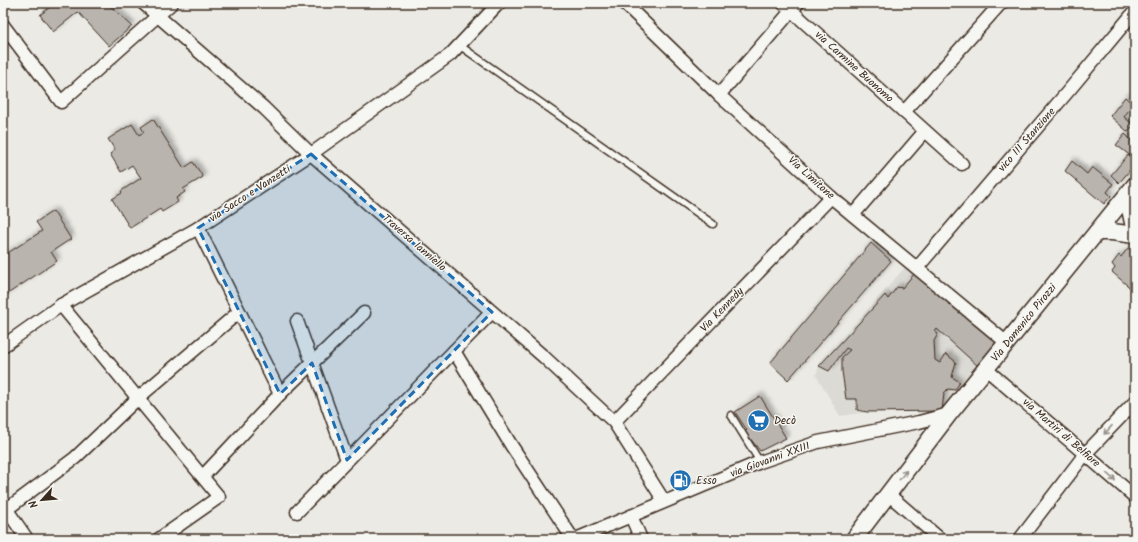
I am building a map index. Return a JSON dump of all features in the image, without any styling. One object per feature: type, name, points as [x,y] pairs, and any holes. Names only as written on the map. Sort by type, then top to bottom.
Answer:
[{"type":"street","name":"Traversa Ianniello","points":[[143,3],[264,108],[311,154],[544,357],[614,422],[664,501]]},
{"type":"street","points":[[3,25],[61,102],[172,3]]},
{"type":"street","name":"via Sacco e Vanzetti","points":[[3,346],[61,305],[198,228],[311,154],[450,55],[500,3]]},
{"type":"street","name":"Via Limitone","points":[[624,3],[719,96],[831,197],[1008,343]]},
{"type":"street","points":[[904,112],[1000,3]]},
{"type":"street","points":[[1128,3],[1135,10]]},
{"type":"street","points":[[719,96],[791,5]]},
{"type":"street","name":"via Carmine Buonomo","points":[[791,5],[904,112],[962,164]]},
{"type":"street","name":"vico III Stanzione","points":[[917,268],[1070,89],[1135,10]]},
{"type":"street","points":[[853,215],[925,131]]},
{"type":"street","points":[[1131,190],[1134,230]]},
{"type":"street","name":"Via Domenico Pirozzi","points":[[854,539],[949,414],[1131,190]]},
{"type":"street","name":"Via Kennedy","points":[[614,422],[831,197]]},
{"type":"street","points":[[1121,214],[1134,230],[1118,232],[1105,223],[1121,214]]},
{"type":"street","points":[[198,228],[280,394]]},
{"type":"street","points":[[61,305],[219,496],[159,539]]},
{"type":"street","points":[[27,539],[5,506],[75,458],[138,398],[239,312]]},
{"type":"street","points":[[297,512],[492,312]]},
{"type":"street","points":[[203,476],[280,394],[364,313]]},
{"type":"street","points":[[297,321],[348,460]]},
{"type":"street","points":[[454,351],[511,445],[575,539]]},
{"type":"street","name":"via Martiri di Belfiore","points":[[986,369],[1135,497]]},
{"type":"street","points":[[1020,539],[1085,454],[1135,402]]},
{"type":"street","name":"via Giovanni XXIII","points":[[575,539],[760,462],[818,442],[920,422],[949,414]]},
{"type":"street","points":[[888,494],[940,539]]},
{"type":"street","points":[[631,516],[641,539]]},
{"type":"lane","points":[[459,46],[713,224]]},
{"type":"lane","points":[[731,415],[760,462]]},
{"type":"highlighted area","points":[[311,154],[492,312],[347,460],[312,363],[280,394],[198,228]]},
{"type":"shaded area","points":[[906,266],[998,343],[946,404],[942,411],[867,412],[840,416],[816,375],[819,366]]},
{"type":"building","points":[[55,3],[107,3],[132,26],[109,46],[78,12],[53,32],[40,15]]},
{"type":"building","points":[[1125,97],[1133,104],[1124,117],[1135,126],[1135,129],[1132,127],[1128,132],[1110,116]]},
{"type":"building","points":[[153,119],[184,168],[193,162],[203,177],[183,189],[185,192],[176,198],[178,202],[162,212],[160,209],[130,228],[112,199],[122,193],[121,191],[141,178],[132,165],[121,172],[110,154],[115,150],[108,139],[132,124],[139,135],[144,132],[141,127]]},
{"type":"building","points":[[1125,134],[1133,142],[1135,138],[1135,159],[1116,145]]},
{"type":"building","points":[[1128,155],[1135,161],[1135,164],[1119,183],[1111,175]]},
{"type":"building","points":[[1072,161],[1087,174],[1092,167],[1113,184],[1107,192],[1111,196],[1104,204],[1065,171]]},
{"type":"building","points":[[53,211],[71,239],[51,252],[57,261],[3,297],[3,256],[42,231],[36,222]]},
{"type":"building","points":[[871,243],[891,261],[788,380],[770,363]]},
{"type":"building","points":[[1128,248],[1135,253],[1135,292],[1112,272],[1115,268],[1112,264],[1119,255],[1121,257]]},
{"type":"building","points":[[915,273],[998,343],[978,366],[937,329],[935,332],[938,334],[934,341],[935,360],[940,363],[946,354],[956,362],[952,377],[960,382],[955,390],[948,389],[944,393],[942,411],[867,412],[857,410],[857,399],[846,399],[842,371],[842,357],[850,350],[846,348],[829,371],[819,366],[885,295],[888,299],[897,287],[902,288]]},
{"type":"building","name":"Decò","points":[[760,396],[786,438],[760,451],[745,432],[747,430],[735,412]]},
{"type":"place","name":"Decò","points":[[758,421]]},
{"type":"place","name":"Esso","points":[[681,481]]}]
